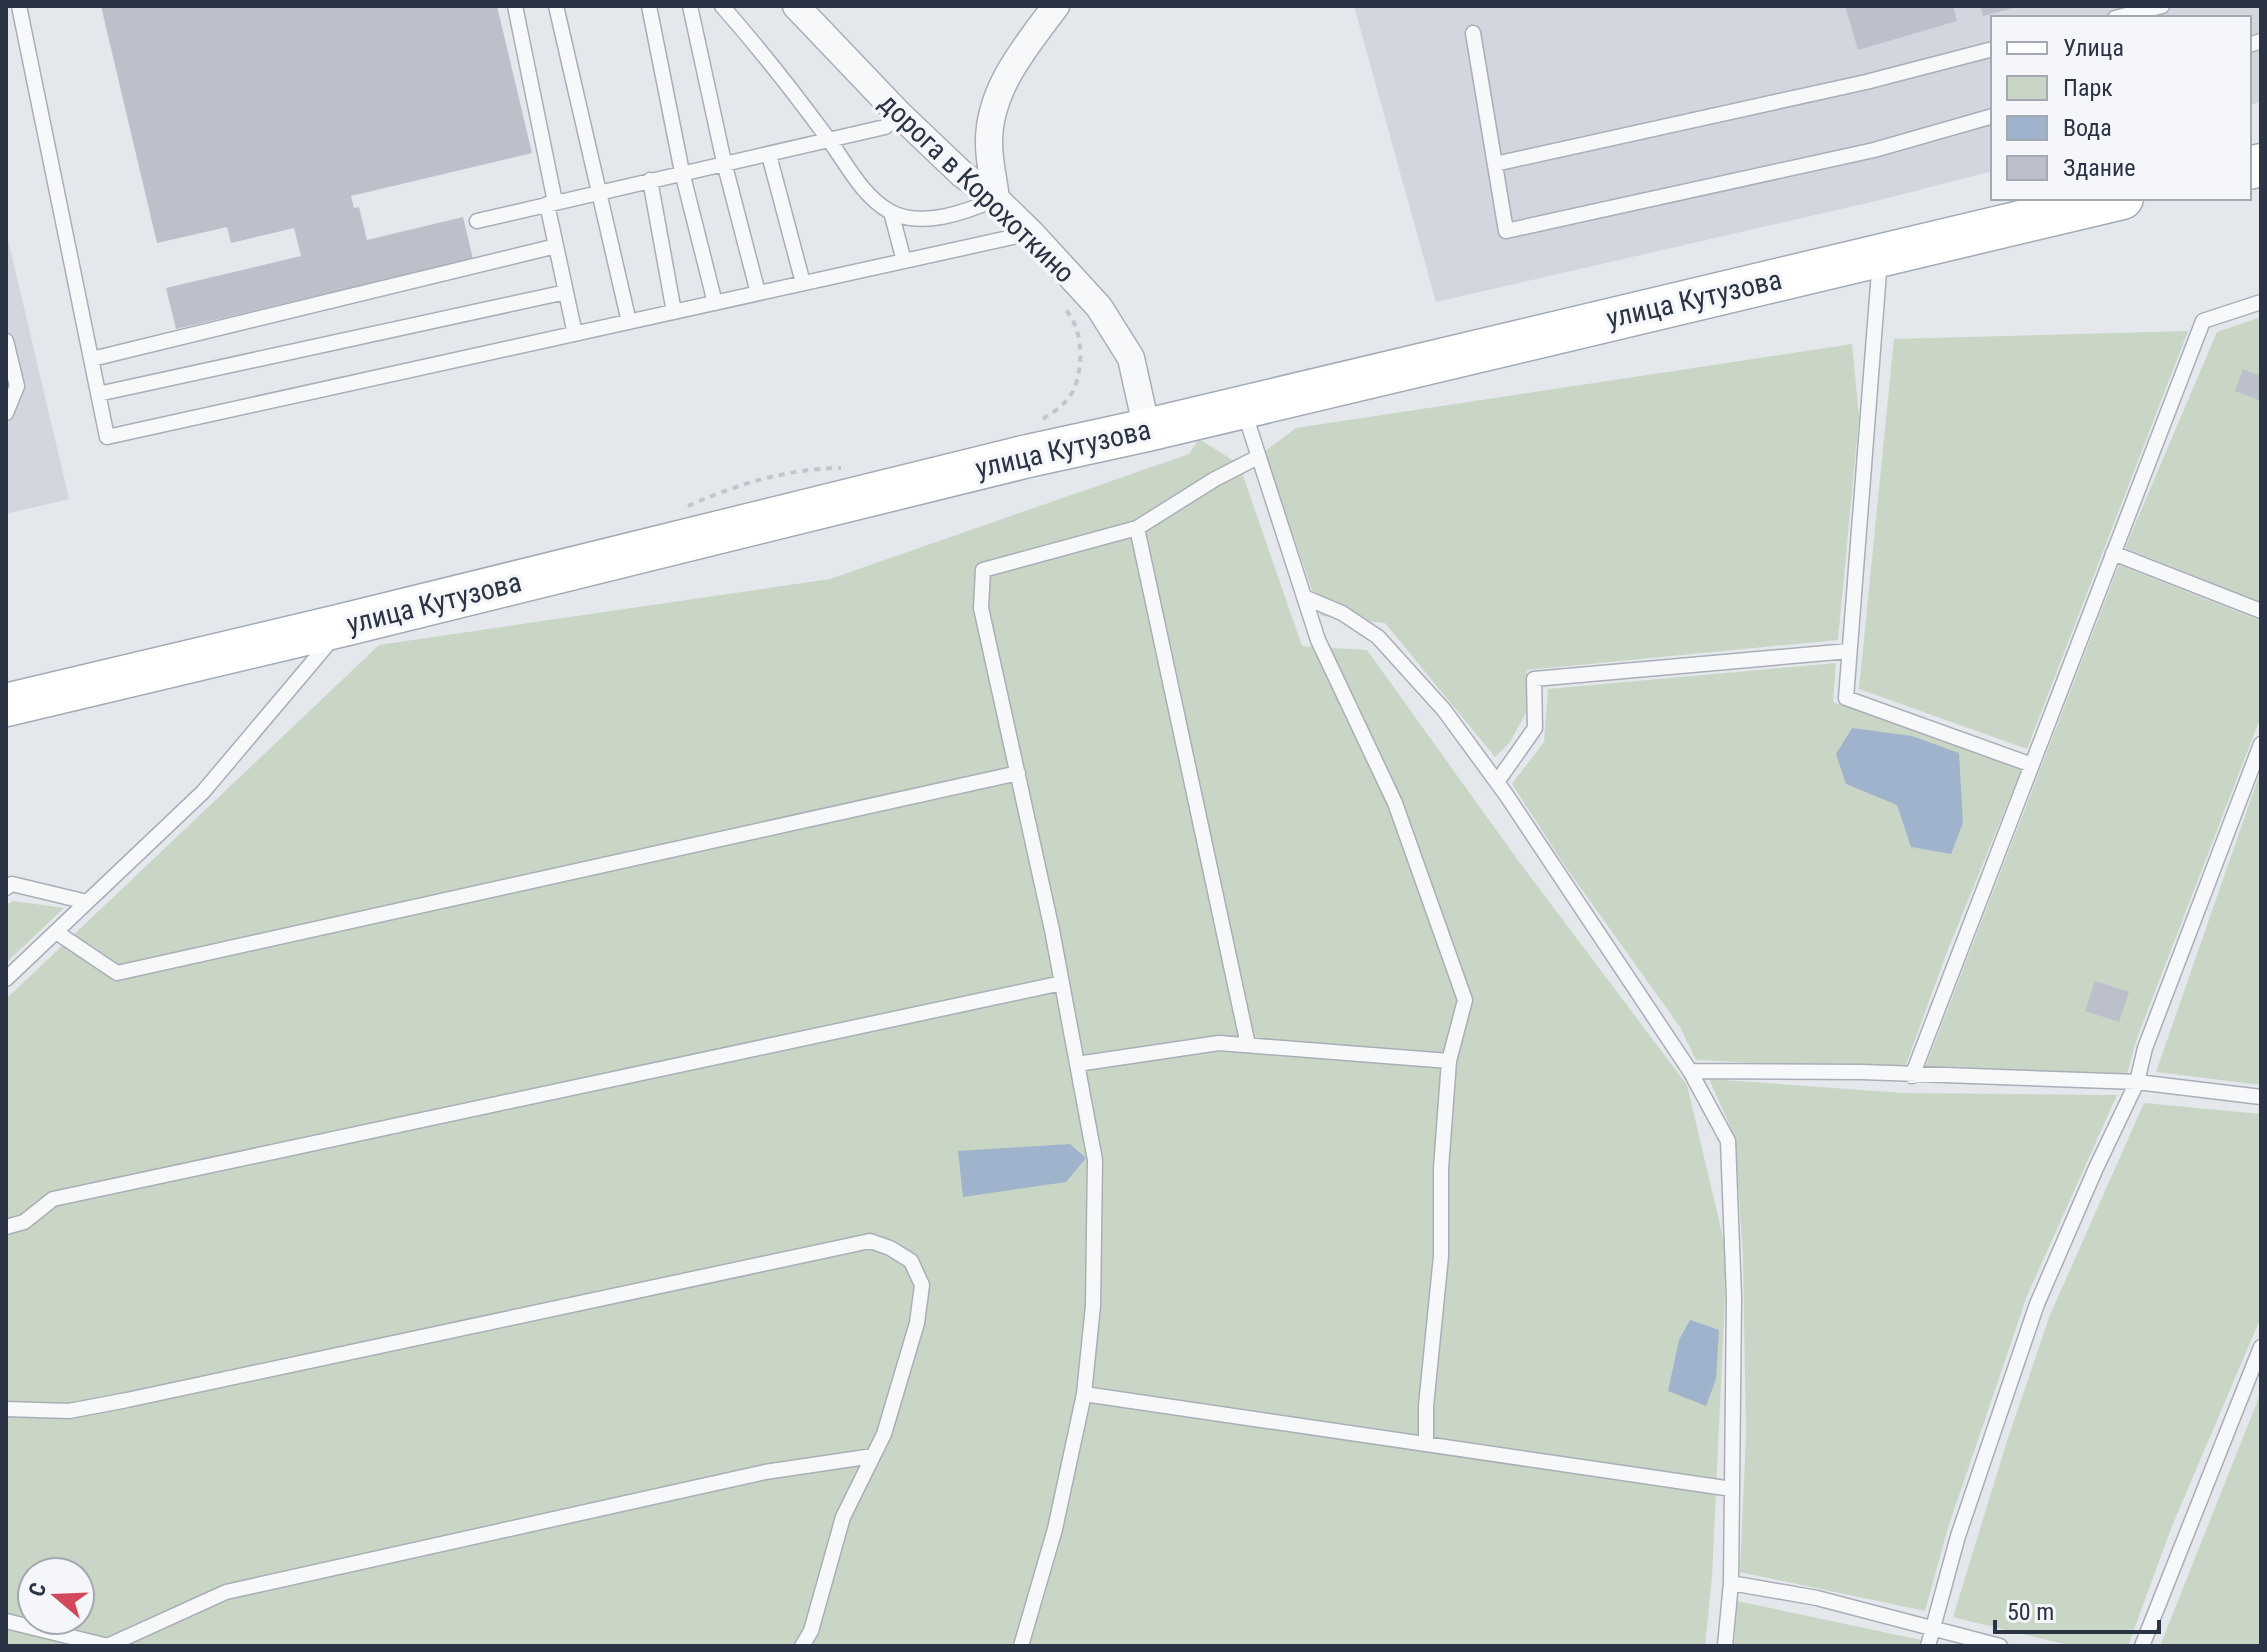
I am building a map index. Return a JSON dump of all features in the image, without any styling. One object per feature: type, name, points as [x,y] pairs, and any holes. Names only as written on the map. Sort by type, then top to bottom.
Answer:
[{"type":"main road","name":"улица Кутузова","points":[[6,705],[1028,456],[2113,200]]},
{"type":"street","name":"дорога в Корохоткино","points":[[796,6],[899,114],[1031,233],[1099,307],[1131,358],[1147,430]]},
{"type":"street","points":[[996,199],[988,142],[995,107],[1011,67],[1056,6]]},
{"type":"lane","points":[[19,6],[107,437],[1031,233]]},
{"type":"lane","points":[[515,6],[556,246],[575,334]]},
{"type":"lane","points":[[556,6],[629,322]]},
{"type":"lane","points":[[649,6],[682,172],[715,303]]},
{"type":"lane","points":[[690,6],[724,162],[758,293]]},
{"type":"lane","points":[[722,6],[760,48],[865,193],[891,212],[923,219],[967,211],[996,199]]},
{"type":"lane","points":[[2123,13],[2163,6]]},
{"type":"lane","points":[[1473,33],[1506,231],[1874,150],[1991,117]]},
{"type":"lane","points":[[1495,164],[1866,82],[1991,50]]},
{"type":"lane","points":[[477,221],[885,127],[899,114]]},
{"type":"lane","points":[[769,155],[803,283]]},
{"type":"lane","points":[[650,180],[674,312]]},
{"type":"lane","points":[[891,212],[904,261]]},
{"type":"lane","points":[[92,359],[556,246]]},
{"type":"lane","points":[[1881,254],[1846,698],[2032,765]]},
{"type":"lane","points":[[98,394],[566,292]]},
{"type":"lane","points":[[1912,1076],[2203,321],[2261,302]]},
{"type":"lane","points":[[6,341],[17,386],[6,413]]},
{"type":"lane","points":[[1243,406],[1318,640],[1395,803],[1465,1000],[1449,1061],[1441,1168],[1441,1256],[1426,1406],[1426,1444]]},
{"type":"lane","points":[[1021,1646],[1055,1529],[1084,1394],[1093,1306],[1095,1160],[1062,983],[981,608],[983,570],[1137,528],[1215,479],[1258,457]]},
{"type":"lane","points":[[1137,528],[1248,1045]]},
{"type":"lane","points":[[2113,553],[2261,611]]},
{"type":"lane","points":[[1304,597],[1342,613],[1378,637],[1444,710],[1497,782],[1690,1071],[1728,1141],[1734,1297],[1731,1583],[1725,1646]]},
{"type":"lane","points":[[6,979],[203,792],[343,625]]},
{"type":"lane","points":[[1497,782],[1535,728],[1534,679],[1849,651]]},
{"type":"lane","points":[[1928,1646],[1958,1536],[2037,1304],[2137,1082],[2145,1048],[2261,744]]},
{"type":"lane","points":[[56,932],[117,973],[1018,773]]},
{"type":"lane","points":[[6,888],[12,884],[87,902]]},
{"type":"lane","points":[[6,1227],[24,1222],[53,1199],[1062,983]]},
{"type":"lane","points":[[1077,1064],[1219,1043],[1449,1061]]},
{"type":"lane","points":[[1690,1071],[1862,1072],[2137,1082],[2261,1097]]},
{"type":"lane","points":[[6,1409],[69,1411],[127,1400],[870,1241],[890,1248],[911,1261],[922,1285],[917,1323],[884,1434],[843,1517],[811,1631],[802,1646]]},
{"type":"lane","points":[[2142,1646],[2261,1347]]},
{"type":"lane","points":[[1084,1394],[1732,1489]]},
{"type":"lane","points":[[6,1621],[107,1646],[226,1592],[765,1472],[873,1456]]},
{"type":"lane","points":[[1731,1583],[1817,1598],[2000,1646]]},
{"type":"path","points":[[1039,422],[1059,409],[1073,390],[1079,365],[1080,338],[1071,315],[1062,304]]},
{"type":"path","points":[[682,508],[737,484],[810,468],[849,468]]},
{"type":"shaded area","points":[[1354,6],[2261,6],[2261,102],[2251,104],[2251,16],[1991,16],[1991,172],[1436,302]]},
{"type":"shaded area","points":[[6,231],[69,499],[6,514]]},
{"type":"green space","points":[[2261,317],[2261,602],[2125,548],[2217,332]]},
{"type":"green space","points":[[2188,331],[2027,749],[1859,689],[1894,339]]},
{"type":"green space","points":[[1852,344],[1859,417],[1838,640],[1527,670],[1527,711],[1510,742],[1495,757],[1385,623],[1321,616],[1264,452],[1296,428]]},
{"type":"green space","points":[[1199,439],[1239,464],[1302,646],[1367,650],[1517,859],[1687,1085],[1727,1254],[1712,1577],[1705,1646],[6,1646],[6,999],[379,645],[830,579],[1189,454]]},
{"type":"green space","points":[[2119,565],[2261,621],[2261,716],[2136,1041],[2127,1075],[1925,1068]]},
{"type":"green space","points":[[1836,663],[1833,702],[2022,768],[1947,952],[1904,1070],[1696,1060],[1680,1027],[1565,866],[1512,784],[1544,742],[1548,689]]},
{"type":"green space","points":[[2261,770],[2261,1085],[2156,1072]]},
{"type":"green space","points":[[13,901],[64,908],[6,963],[6,905]]},
{"type":"green space","points":[[1709,1079],[1903,1093],[2117,1095],[2027,1296],[1948,1528],[1925,1611],[1740,1572],[1746,1434],[1743,1257],[1735,1137]]},
{"type":"green space","points":[[2144,1103],[2261,1114],[2261,1317],[2172,1526],[2128,1646],[2072,1646],[1953,1617],[2007,1441],[2050,1315]]},
{"type":"green space","points":[[2261,1392],[2261,1646],[2160,1646]]},
{"type":"green space","points":[[1737,1601],[1921,1640],[1919,1646],[1734,1646]]},
{"type":"water","points":[[1852,728],[1912,736],[1959,753],[1963,823],[1951,854],[1911,847],[1897,805],[1846,784],[1836,754]]},
{"type":"water","points":[[1070,1144],[1086,1158],[1066,1182],[963,1197],[958,1151]]},
{"type":"water","points":[[1690,1320],[1719,1330],[1716,1379],[1706,1406],[1668,1391],[1679,1340]]},
{"type":"building","points":[[101,6],[497,6],[532,153],[351,196],[354,208],[359,207],[367,240],[463,217],[473,259],[176,329],[166,288],[301,256],[294,228],[231,243],[227,227],[157,243]]},
{"type":"building","points":[[1845,6],[1953,6],[1957,21],[1858,50]]},
{"type":"building","points":[[1980,6],[2017,6],[2017,7],[1983,16]]},
{"type":"building","points":[[2243,369],[2261,376],[2261,401],[2235,391]]},
{"type":"building","points":[[2095,981],[2129,992],[2119,1022],[2085,1011]]}]
